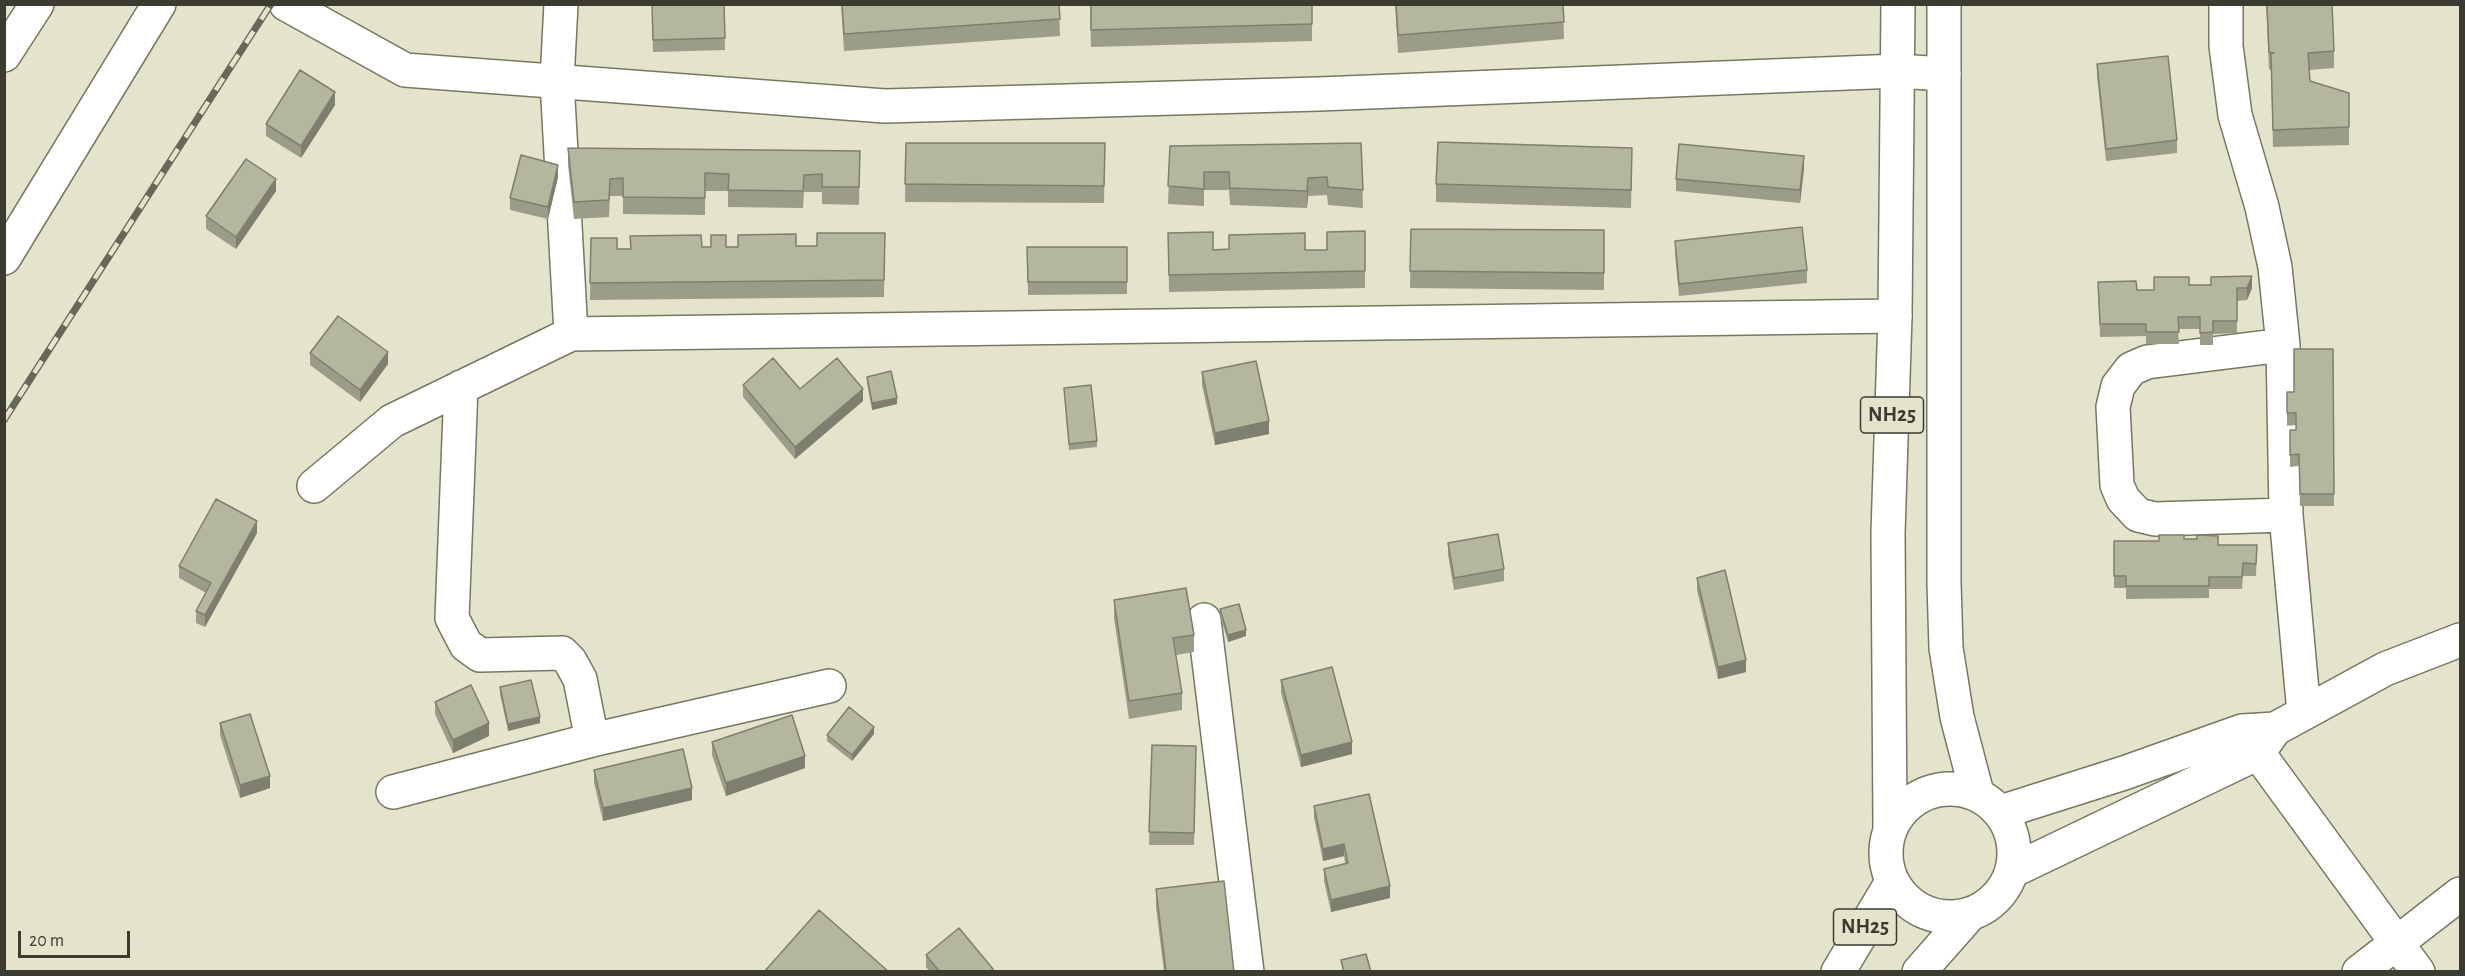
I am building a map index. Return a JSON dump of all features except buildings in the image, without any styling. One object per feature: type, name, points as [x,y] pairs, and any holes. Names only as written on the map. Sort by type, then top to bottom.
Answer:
[{"type":"street","points":[[4,55],[37,4]]},
{"type":"street","points":[[4,258],[159,4]]},
{"type":"street","points":[[286,4],[405,70],[885,106],[1319,94],[1898,71],[1944,74]]},
{"type":"street","points":[[561,4],[557,81],[571,334]]},
{"type":"street","name":"NH25","points":[[1898,4],[1895,316],[1888,533],[1890,826],[1885,854],[1892,882],[1912,905],[1940,917],[1971,914]]},
{"type":"street","name":"NH25","points":[[1919,972],[1971,914],[1996,898],[2012,871],[2014,841],[1989,803],[1957,717],[1946,648],[1944,4]]},
{"type":"street","points":[[2226,4],[2226,46],[2235,115],[2262,207],[2275,267],[2283,345],[2286,515],[2304,713]]},
{"type":"street","points":[[314,486],[392,421],[571,334],[1895,316]]},
{"type":"street","points":[[2283,345],[2147,362],[2131,369],[2118,386],[2113,407],[2117,485],[2123,499],[2138,515],[2155,519],[2286,515]]},
{"type":"street","points":[[461,387],[452,618],[466,645],[480,655],[562,653],[580,679],[592,740]]},
{"type":"street","points":[[1204,620],[1247,972]]},
{"type":"street","points":[[2012,871],[2385,669],[2460,640]]},
{"type":"street","points":[[393,792],[592,740],[829,686]]},
{"type":"street","points":[[1890,826],[1912,800],[1943,788],[1989,803],[2124,773],[2258,738]]},
{"type":"street","points":[[2258,738],[2418,972]]},
{"type":"street","name":"NH25","points":[[1838,972],[1892,882]]},
{"type":"street","points":[[2359,972],[2460,894]]},
{"type":"railway","points":[[4,420],[271,4]]}]
